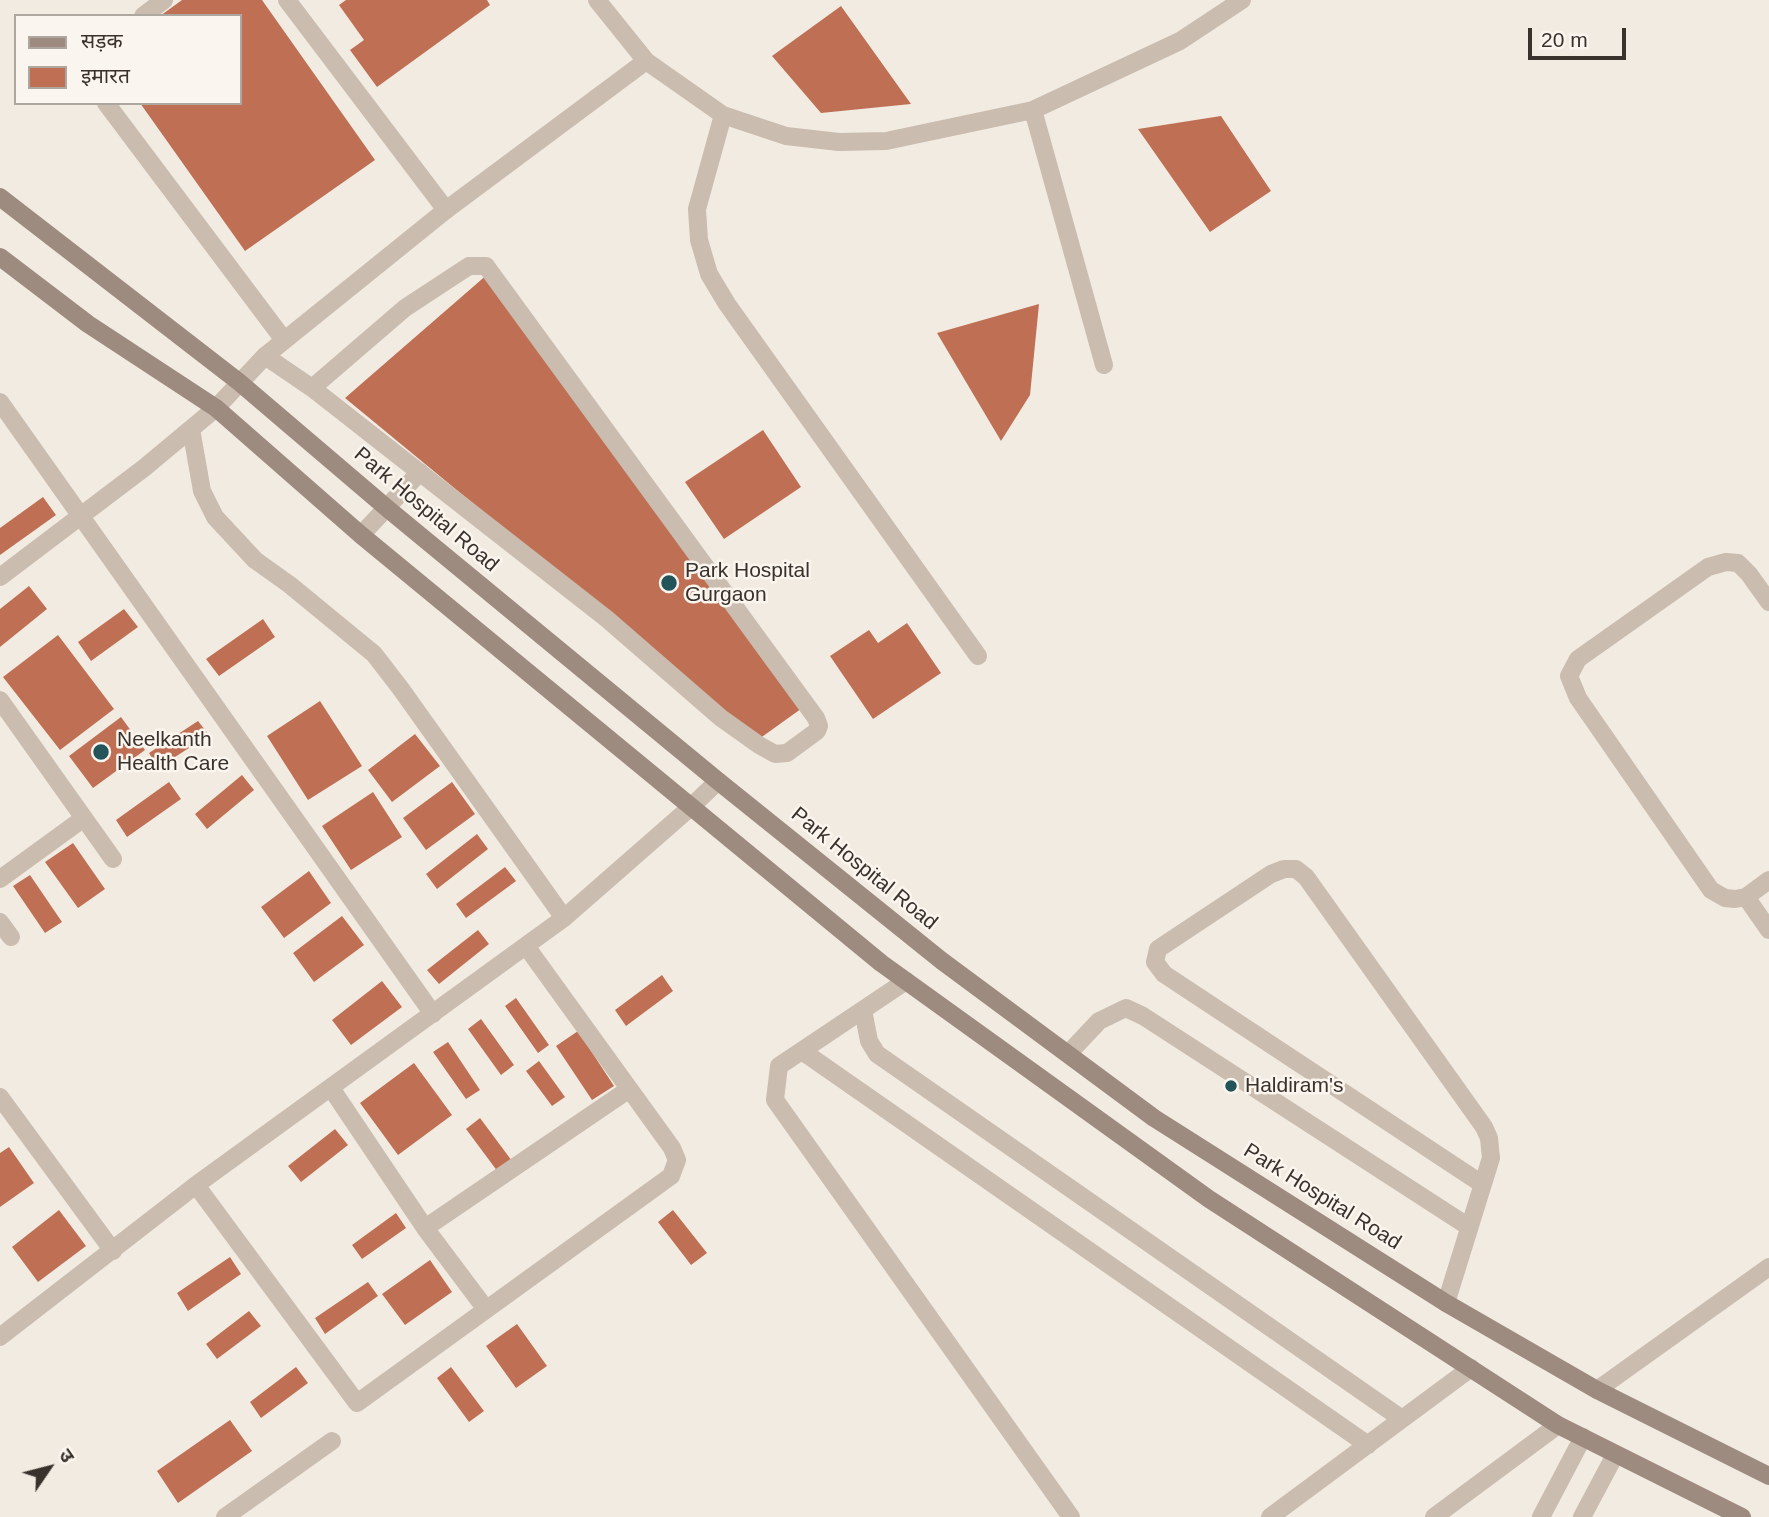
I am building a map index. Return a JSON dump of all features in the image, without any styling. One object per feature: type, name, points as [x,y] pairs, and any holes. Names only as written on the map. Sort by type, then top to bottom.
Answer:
[{"type":"main road","name":"Park Hospital Road","points":[[0,197],[239,382],[388,509],[718,781],[942,961],[1154,1118],[1446,1303],[1597,1390],[1769,1476]]},
{"type":"main road","points":[[0,257],[88,324],[216,408],[361,535],[906,981],[1209,1199],[1558,1425],[1742,1517]]},
{"type":"street","points":[[146,14],[164,0]]},
{"type":"street","points":[[287,0],[446,210]]},
{"type":"street","points":[[597,0],[646,61],[723,115],[786,136],[839,142],[886,141],[1034,110],[1180,41],[1242,0]]},
{"type":"street","points":[[0,577],[81,518],[191,429],[216,408],[264,356],[446,210],[646,61]]},
{"type":"street","points":[[108,105],[284,340]]},
{"type":"street","points":[[1034,110],[1104,365]]},
{"type":"street","points":[[723,115],[697,209],[699,240],[709,274],[727,304],[978,656]]},
{"type":"street","points":[[264,356],[312,388],[420,472],[607,619],[722,718],[759,745],[775,754],[787,753],[817,730],[819,726],[816,718],[486,266],[469,266],[405,308],[312,388]]},
{"type":"street","points":[[0,402],[433,1014]]},
{"type":"street","points":[[191,429],[202,491],[215,517],[255,560],[374,654],[564,918]]},
{"type":"street","points":[[361,535],[420,472]]},
{"type":"street","points":[[1769,602],[1738,563],[1726,562],[1708,567],[1578,659],[1569,676],[1578,698],[1711,890],[1725,898],[1746,897],[1769,880]]},
{"type":"street","points":[[0,700],[113,859]]},
{"type":"street","points":[[0,1337],[197,1185],[564,918],[718,781]]},
{"type":"street","points":[[0,879],[84,818]]},
{"type":"street","points":[[1446,1303],[1491,1158],[1491,1147],[1484,1127],[1306,877],[1296,869],[1284,869],[1271,874],[1158,949],[1155,962],[1164,974],[1482,1184]]},
{"type":"street","points":[[1746,897],[1769,930]]},
{"type":"street","points":[[197,1185],[357,1403],[485,1308],[671,1177],[677,1160],[672,1148],[526,946]]},
{"type":"street","points":[[906,981],[779,1066],[775,1100],[1072,1517]]},
{"type":"street","points":[[1068,1054],[1099,1021],[1126,1008],[1143,1016],[1469,1227]]},
{"type":"street","points":[[863,1010],[869,1041],[877,1054],[1402,1419]]},
{"type":"street","points":[[802,1051],[1368,1445]]},
{"type":"street","points":[[331,1088],[425,1228],[485,1308]]},
{"type":"street","points":[[425,1228],[628,1090]]},
{"type":"street","points":[[0,1097],[113,1251]]},
{"type":"street","points":[[1597,1390],[1769,1267]]},
{"type":"street","points":[[1270,1517],[1471,1368]]},
{"type":"street","points":[[1434,1517],[1558,1425]]},
{"type":"street","points":[[1541,1517],[1583,1437]]},
{"type":"street","points":[[225,1517],[332,1441]]},
{"type":"street","points":[[1583,1517],[1615,1455]]},
{"type":"building","points":[[182,0],[262,0],[375,160],[245,251],[141,105],[242,105],[242,14],[163,14]]},
{"type":"building","points":[[346,0],[487,0],[490,5],[377,87],[350,50],[364,40],[339,5]]},
{"type":"building","points":[[841,6],[911,104],[821,113],[772,56]]},
{"type":"building","points":[[1221,116],[1271,191],[1210,232],[1138,129]]},
{"type":"building","points":[[489,273],[805,706],[759,739],[345,398]]},
{"type":"building","points":[[1039,304],[1030,395],[1001,441],[937,333]]},
{"type":"building","points":[[763,430],[801,487],[724,539],[685,482]]},
{"type":"building","points":[[43,497],[56,515],[0,555],[0,528]]},
{"type":"building","points":[[29,586],[47,609],[0,647],[0,609]]},
{"type":"building","points":[[124,609],[138,627],[91,661],[78,642]]},
{"type":"building","points":[[263,619],[275,637],[219,676],[206,659]]},
{"type":"building","points":[[907,623],[941,673],[873,719],[830,656],[869,630],[878,643]]},
{"type":"building","points":[[58,635],[114,709],[60,750],[3,677]]},
{"type":"building","points":[[320,701],[362,766],[308,800],[267,736]]},
{"type":"building","points":[[121,717],[145,750],[93,788],[69,756]]},
{"type":"building","points":[[198,721],[209,735],[158,768],[149,753]]},
{"type":"building","points":[[415,734],[440,766],[392,802],[368,770]]},
{"type":"building","points":[[242,775],[254,790],[207,829],[195,814]]},
{"type":"building","points":[[169,782],[181,799],[127,837],[116,820]]},
{"type":"building","points":[[452,782],[475,814],[426,850],[403,818]]},
{"type":"building","points":[[373,792],[402,837],[351,870],[322,826]]},
{"type":"building","points":[[477,834],[488,849],[437,889],[426,874]]},
{"type":"building","points":[[73,843],[105,889],[78,908],[45,862]]},
{"type":"building","points":[[505,867],[516,881],[466,918],[456,904]]},
{"type":"building","points":[[309,871],[331,903],[284,938],[261,907]]},
{"type":"building","points":[[30,875],[62,922],[45,933],[13,886]]},
{"type":"building","points":[[342,916],[364,945],[314,982],[293,953]]},
{"type":"building","points":[[478,930],[489,944],[439,984],[427,970]]},
{"type":"building","points":[[662,975],[673,991],[626,1026],[615,1010]]},
{"type":"building","points":[[382,981],[402,1007],[351,1045],[332,1020]]},
{"type":"building","points":[[516,998],[549,1045],[538,1053],[505,1006]]},
{"type":"building","points":[[481,1019],[514,1065],[501,1075],[468,1029]]},
{"type":"building","points":[[578,1031],[614,1086],[592,1100],[556,1046]]},
{"type":"building","points":[[448,1042],[480,1090],[466,1099],[433,1052]]},
{"type":"building","points":[[539,1061],[565,1097],[552,1106],[526,1071]]},
{"type":"building","points":[[414,1063],[452,1115],[398,1155],[360,1103]]},
{"type":"building","points":[[480,1118],[512,1161],[498,1172],[466,1129]]},
{"type":"building","points":[[335,1129],[348,1145],[301,1182],[288,1166]]},
{"type":"building","points":[[9,1147],[34,1183],[0,1207],[0,1153]]},
{"type":"building","points":[[59,1210],[86,1246],[38,1282],[12,1247]]},
{"type":"building","points":[[673,1210],[707,1253],[691,1265],[658,1222]]},
{"type":"building","points":[[396,1213],[406,1228],[362,1259],[352,1245]]},
{"type":"building","points":[[230,1257],[241,1274],[188,1311],[177,1293]]},
{"type":"building","points":[[430,1260],[452,1292],[405,1325],[382,1294]]},
{"type":"building","points":[[368,1282],[378,1296],[325,1334],[315,1318]]},
{"type":"building","points":[[249,1311],[261,1326],[217,1359],[206,1344]]},
{"type":"building","points":[[517,1324],[547,1366],[516,1388],[486,1346]]},
{"type":"building","points":[[296,1367],[308,1383],[261,1418],[250,1402]]},
{"type":"building","points":[[451,1367],[484,1411],[469,1422],[437,1378]]},
{"type":"building","points":[[230,1420],[252,1451],[178,1503],[157,1471]]},
{"type":"place","name":"Park Hospital Gurgaon","points":[[669,583]]},
{"type":"place","name":"Neelkanth Health Care","points":[[101,752]]},
{"type":"place","name":"Haldiram's","points":[[1231,1086]]}]
